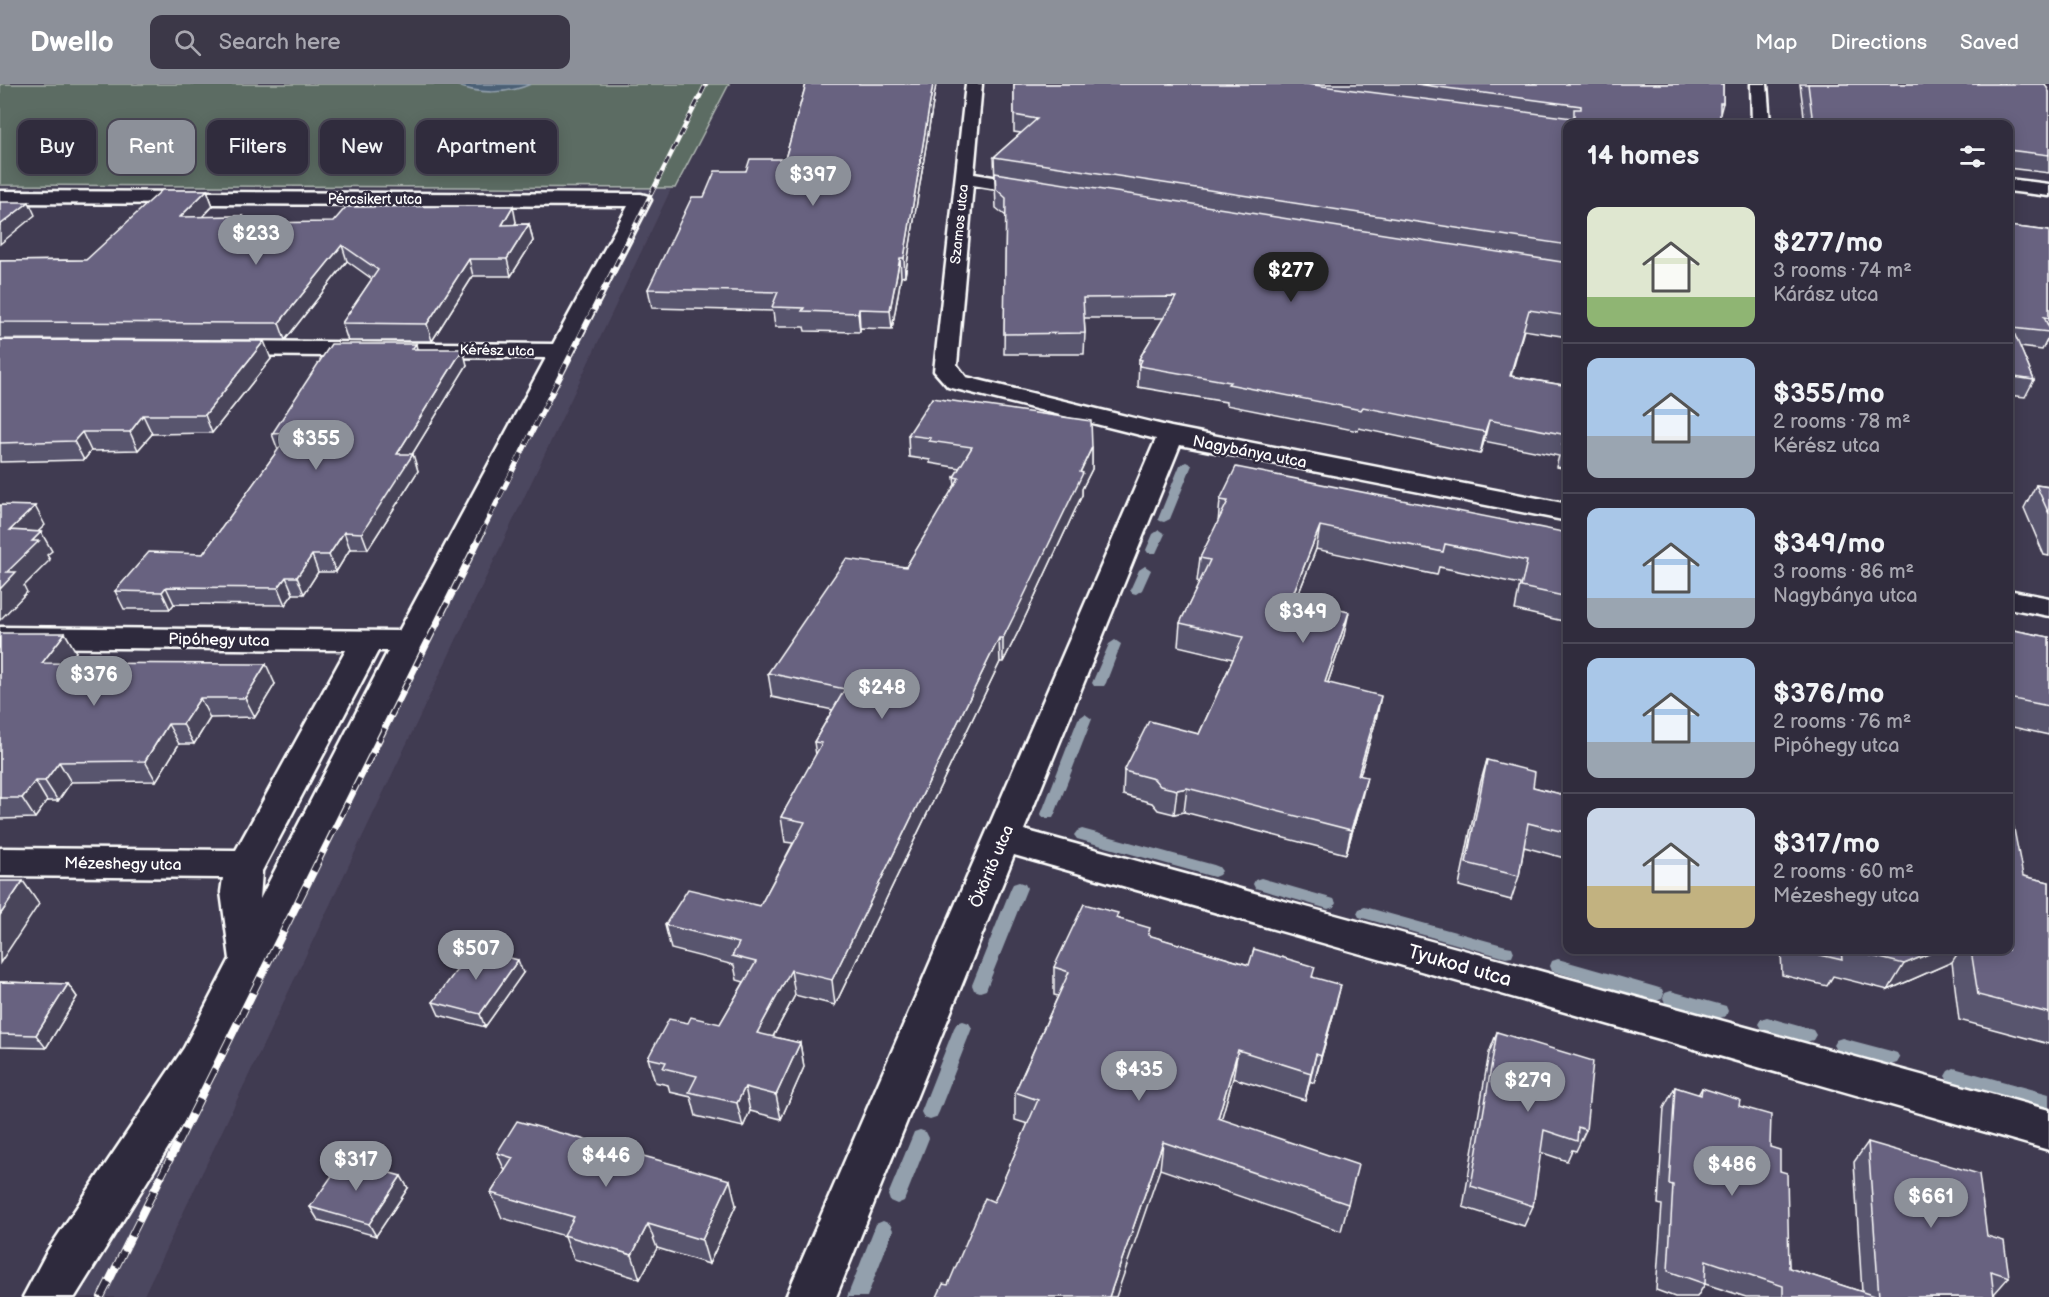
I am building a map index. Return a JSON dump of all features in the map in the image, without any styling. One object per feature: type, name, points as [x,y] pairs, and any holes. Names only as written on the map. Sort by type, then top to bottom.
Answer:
[{"type":"street","name":"Szamos utca","points":[[945,365],[974,84]]},
{"type":"street","points":[[1759,84],[1761,120]]},
{"type":"street","points":[[963,178],[1058,193]]},
{"type":"street","points":[[2013,186],[2049,190]]},
{"type":"street","name":"Pércsikert utca","points":[[0,197],[641,200],[563,351]]},
{"type":"street","name":"Kérész utca","points":[[200,347],[563,351]]},
{"type":"street","points":[[48,1297],[67,1263],[185,1086],[409,641],[563,351]]},
{"type":"street","name":"Nagybánya utca","points":[[945,365],[950,377],[966,385],[1171,435],[1563,512]]},
{"type":"street","name":"Ököritó utca","points":[[811,1297],[1171,435]]},
{"type":"street","points":[[2013,600],[2049,607]]},
{"type":"street","name":"Pipóhegy utca","points":[[0,637],[409,641]]},
{"type":"street","points":[[250,958],[240,885],[246,864],[367,641]]},
{"type":"street","name":"Tyukod utca","points":[[1003,838],[2049,1130]]},
{"type":"street","name":"Mézeshegy utca","points":[[0,861],[246,864]]},
{"type":"shaded area","points":[[639,187],[672,187],[143,1297],[62,1297]]},
{"type":"green space","points":[[0,84],[729,84],[675,188],[0,185]]},
{"type":"water","points":[[454,84],[531,84],[512,90],[492,92],[472,90]]},
{"type":"building","points":[[806,84],[933,84],[904,258],[900,258],[890,310],[859,309],[858,313],[802,311],[804,308],[772,307],[778,292],[648,289],[692,197],[704,197],[715,171],[746,171],[750,159],[785,159]]},
{"type":"building","points":[[1014,84],[1306,84],[1572,118],[1574,109],[1581,109],[1581,106],[1416,84],[1723,84],[1720,120],[1563,120],[1563,244],[994,157],[1037,119],[1014,115]]},
{"type":"building","points":[[1808,84],[2045,84],[2049,92],[2049,155],[2013,151],[2013,120],[1812,120]]},
{"type":"building","points":[[995,173],[1563,262],[1563,315],[1529,310],[1510,376],[1563,385],[1563,434],[1489,420],[1485,432],[1139,366],[1142,360],[1139,359],[1176,297],[1083,298],[1085,333],[1004,334],[1006,198],[996,189]]},
{"type":"building","points":[[162,190],[207,190],[180,217],[242,216],[235,223],[333,222],[346,207],[513,206],[502,225],[529,224],[507,259],[469,259],[427,324],[342,323],[378,270],[342,245],[279,323],[0,322],[0,261],[86,260]]},
{"type":"building","points":[[0,202],[29,202],[0,225]]},
{"type":"building","points":[[2013,227],[2049,231],[2049,318],[2044,317],[2049,332],[2013,328]]},
{"type":"building","points":[[2013,330],[2034,380],[2013,377]]},
{"type":"building","points":[[0,340],[264,341],[205,415],[143,415],[130,432],[82,432],[74,441],[0,443]]},
{"type":"building","points":[[331,344],[416,344],[412,349],[463,349],[397,454],[413,454],[362,533],[344,532],[329,555],[312,555],[297,577],[286,577],[278,588],[166,587],[162,592],[115,591],[149,552],[203,554],[290,433],[272,434]]},
{"type":"building","points":[[932,398],[1091,421],[1092,447],[1080,472],[1083,473],[1019,606],[1003,638],[999,638],[832,980],[791,970],[757,1033],[800,1043],[776,1095],[745,1087],[737,1103],[689,1092],[697,1076],[663,1068],[666,1062],[648,1058],[669,1019],[688,1023],[691,1017],[720,1024],[756,962],[732,956],[739,943],[665,925],[688,889],[760,906],[805,822],[781,817],[822,743],[814,742],[845,689],[768,673],[846,559],[906,567],[959,478],[954,477],[972,447],[929,441],[931,438],[908,435]]},
{"type":"building","points":[[1236,467],[1563,532],[1563,596],[1521,587],[1527,561],[1445,544],[1443,552],[1320,526],[1291,599],[1349,612],[1325,682],[1381,696],[1358,775],[1367,777],[1351,830],[1187,788],[1177,790],[1160,786],[1154,779],[1124,771],[1149,721],[1199,734],[1243,637],[1180,623],[1210,560],[1200,558],[1228,501],[1220,500]]},
{"type":"building","points":[[2036,485],[2049,487],[2049,514]]},
{"type":"building","points":[[0,505],[35,506],[10,530],[41,532],[32,541],[39,541],[7,572],[16,572],[0,589]]},
{"type":"building","points":[[2013,630],[2049,637],[2049,706],[2013,699]]},
{"type":"building","points":[[0,633],[65,633],[42,663],[266,664],[245,698],[200,698],[183,724],[168,724],[145,761],[59,762],[45,781],[35,781],[22,798],[0,798]]},
{"type":"building","points":[[1487,760],[1535,772],[1533,787],[1563,795],[1563,832],[1528,823],[1519,876],[1466,863]]},
{"type":"building","points":[[2013,824],[2023,876],[2049,882],[2049,1013],[1978,995],[1972,954],[2013,954]]},
{"type":"building","points":[[0,881],[23,881],[0,915]]},
{"type":"building","points":[[1084,904],[1118,913],[1116,918],[1150,928],[1148,935],[1249,965],[1254,949],[1315,967],[1312,977],[1341,985],[1321,1056],[1316,1054],[1311,1073],[1238,1050],[1218,1118],[1358,1165],[1348,1204],[1163,1142],[1109,1297],[937,1297],[943,1284],[948,1285],[985,1198],[994,1202],[1038,1100],[1015,1092],[1069,972],[1054,967]]},
{"type":"building","points":[[473,948],[518,960],[480,1014],[433,1002]]},
{"type":"building","points":[[1816,954],[1841,954],[1842,960]]},
{"type":"building","points":[[1864,954],[1928,954],[1904,964]]},
{"type":"building","points":[[0,982],[68,984],[36,1035],[0,1034]]},
{"type":"building","points":[[1497,1032],[1593,1061],[1586,1130],[1578,1127],[1577,1141],[1544,1130],[1533,1206],[1471,1186]]},
{"type":"building","points":[[1675,1087],[1701,1095],[1702,1088],[1740,1100],[1739,1106],[1771,1115],[1770,1147],[1780,1150],[1780,1171],[1787,1173],[1789,1268],[1878,1297],[1783,1297],[1783,1286],[1706,1260],[1705,1284],[1668,1271],[1673,1185],[1669,1184]]},
{"type":"building","points":[[517,1121],[730,1180],[702,1240],[648,1224],[632,1255],[564,1235],[574,1217],[491,1193],[513,1158],[497,1153]]},
{"type":"building","points":[[1868,1142],[1979,1174],[1987,1236],[2004,1241],[2009,1277],[1991,1271],[1994,1297],[1879,1297]]},
{"type":"building","points":[[343,1160],[401,1176],[369,1224],[310,1207]]},
{"type":"waterway","points":[[1164,519],[1186,465]]},
{"type":"waterway","points":[[1152,550],[1159,534]]},
{"type":"waterway","points":[[1136,590],[1145,570]]},
{"type":"waterway","points":[[1099,683],[1115,644]]},
{"type":"waterway","points":[[1048,814],[1085,719]]},
{"type":"waterway","points":[[1082,835],[1214,871]]},
{"type":"waterway","points":[[1261,884],[1328,903]]},
{"type":"waterway","points":[[980,985],[1019,888]]},
{"type":"waterway","points":[[1365,913],[1506,952]]},
{"type":"waterway","points":[[1558,966],[1656,994]]},
{"type":"waterway","points":[[1671,998],[1720,1011]]},
{"type":"waterway","points":[[1767,1024],[1807,1035]]},
{"type":"waterway","points":[[930,1112],[963,1028]]},
{"type":"waterway","points":[[1842,1045],[1891,1058]]},
{"type":"waterway","points":[[1954,1076],[2049,1102]]},
{"type":"waterway","points":[[897,1195],[920,1138]]},
{"type":"waterway","points":[[857,1296],[883,1230]]},
{"type":"railway","points":[[481,534],[706,84]]},
{"type":"railway","points":[[316,866],[482,533]]},
{"type":"railway","points":[[101,1297],[317,864]]}]
